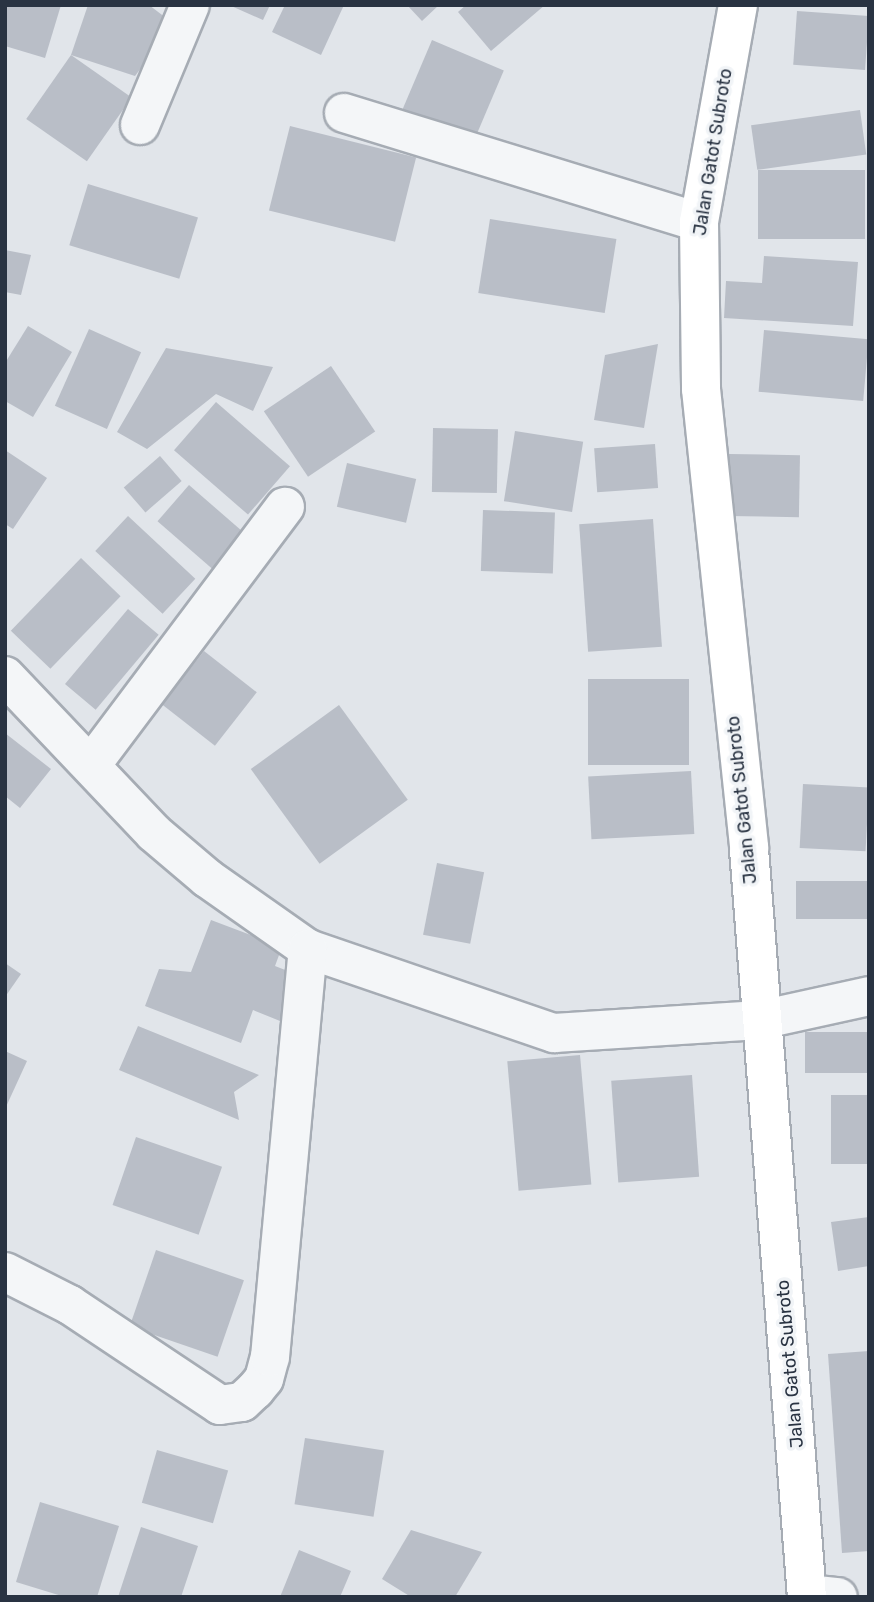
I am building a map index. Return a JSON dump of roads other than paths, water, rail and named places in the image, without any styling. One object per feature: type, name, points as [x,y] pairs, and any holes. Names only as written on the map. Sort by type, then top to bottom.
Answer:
[{"type":"main road","name":"Jalan Gatot Subroto","points":[[738,5],[699,222],[701,389],[749,849],[760,1020],[817,1596]]},
{"type":"street","points":[[140,125],[190,5]]},
{"type":"street","points":[[344,113],[699,222]]},
{"type":"street","points":[[91,765],[285,508]]},
{"type":"street","points":[[5,676],[164,842],[207,878],[308,949],[554,1032],[760,1020],[869,996]]},
{"type":"street","points":[[5,1272],[69,1305],[220,1405],[242,1402],[255,1390],[264,1379],[270,1357],[308,949]]}]
